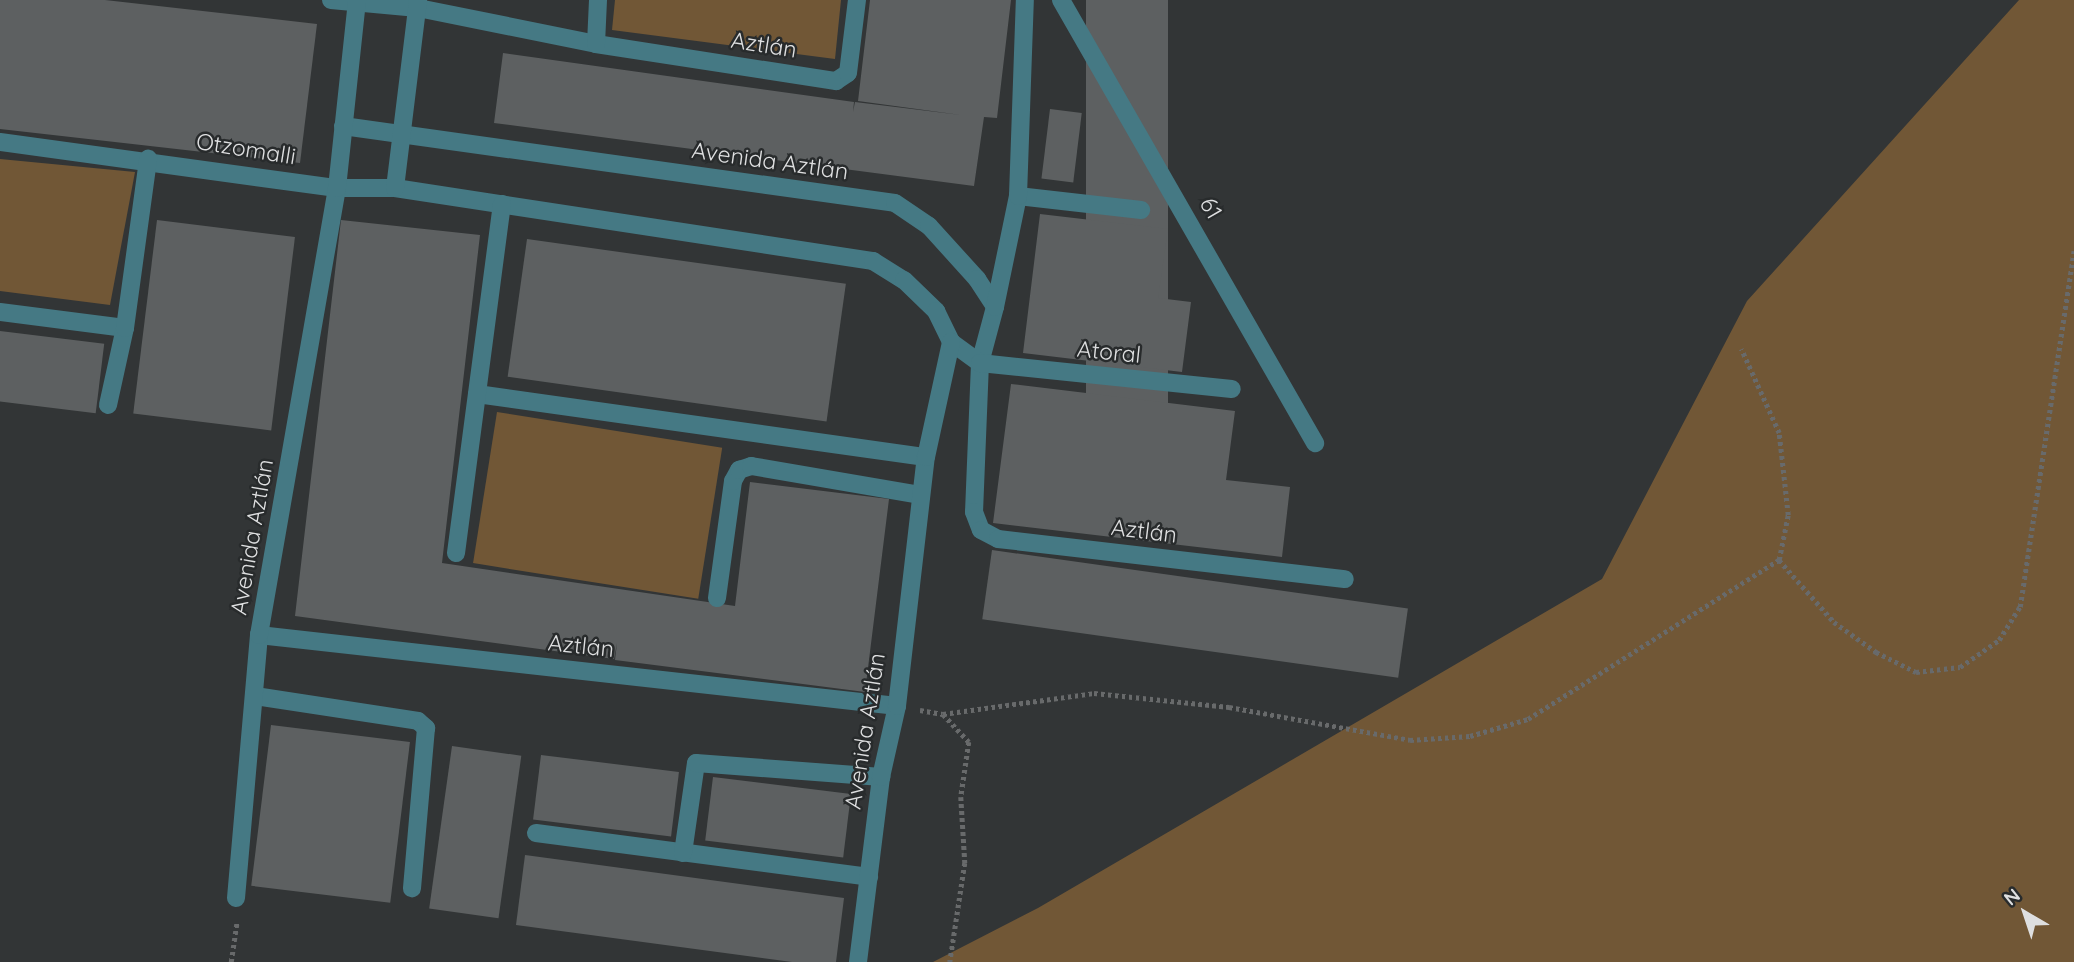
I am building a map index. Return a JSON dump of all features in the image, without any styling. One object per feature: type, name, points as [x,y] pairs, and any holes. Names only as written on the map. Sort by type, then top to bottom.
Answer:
[{"type":"street","points":[[331,0],[357,1]]},
{"type":"street","points":[[596,44],[598,0]]},
{"type":"street","name":"Aztlán","points":[[357,1],[418,4],[596,44],[836,81],[848,73],[857,0]]},
{"type":"street","points":[[337,188],[396,188],[873,261],[904,280],[936,311],[951,342],[980,363],[995,307],[1018,196],[1025,0]]},
{"type":"street","name":"61","points":[[1062,0],[1315,443]]},
{"type":"street","name":"Avenida Aztlán","points":[[236,898],[260,635],[337,188],[357,1]]},
{"type":"street","points":[[396,188],[418,4]]},
{"type":"street","name":"Avenida Aztlán","points":[[343,126],[895,203],[929,226],[977,279],[995,307]]},
{"type":"street","name":"Otzomalli","points":[[0,142],[148,159],[337,188]]},
{"type":"street","points":[[108,405],[125,328],[148,159]]},
{"type":"street","points":[[1018,196],[1141,210]]},
{"type":"street","points":[[456,553],[502,204]]},
{"type":"street","points":[[0,312],[125,328]]},
{"type":"street","name":"Avenida Aztlán","points":[[859,962],[881,777],[897,706],[920,495],[951,342]]},
{"type":"street","name":"Aztlán","points":[[980,363],[974,512],[981,530],[998,539],[1345,579]]},
{"type":"street","name":"Atoral","points":[[980,363],[1232,389]]},
{"type":"street","points":[[477,394],[926,457]]},
{"type":"street","points":[[717,598],[733,481],[739,470],[751,466],[920,495]]},
{"type":"street","name":"Aztlán","points":[[260,635],[897,706]]},
{"type":"street","points":[[255,696],[418,721],[426,728],[412,888]]},
{"type":"street","points":[[683,853],[696,763],[881,777]]},
{"type":"street","points":[[536,833],[869,877]]},
{"type":"path","points":[[1779,560],[1833,622],[1876,652],[1916,672],[1960,667],[1999,640],[2020,607],[2074,251]]},
{"type":"path","points":[[897,706],[943,714],[1094,694],[1229,707],[1410,740],[1470,736],[1528,719],[1779,560],[1788,515],[1779,433],[1741,349]]},
{"type":"path","points":[[943,714],[969,742],[961,797],[965,863],[950,962]]},
{"type":"path","points":[[231,962],[236,898]]},
{"type":"shaded area","points":[[615,0],[841,0],[835,59],[612,30]]},
{"type":"shaded area","points":[[2019,0],[2074,0],[2074,962],[933,962],[1038,908],[1602,579],[1747,301]]},
{"type":"shaded area","points":[[0,159],[135,172],[110,305],[0,291]]},
{"type":"shaded area","points":[[497,412],[722,448],[698,599],[473,563]]},
{"type":"building","points":[[0,0],[105,0],[317,24],[300,163],[0,129]]},
{"type":"building","points":[[870,0],[1011,0],[997,118],[984,117],[974,186],[494,123],[503,53],[854,102],[853,112],[855,102],[961,115],[858,101]]},
{"type":"building","points":[[1086,0],[1168,0],[1168,405],[1086,405]]},
{"type":"building","points":[[1050,109],[1082,113],[1073,182],[1041,178]]},
{"type":"building","points":[[1040,214],[1168,229],[1158,298],[1191,302],[1182,372],[1023,353]]},
{"type":"building","points":[[157,220],[295,237],[271,430],[133,414]]},
{"type":"building","points":[[341,220],[480,235],[442,563],[735,606],[750,482],[889,499],[865,692],[615,660],[617,643],[614,659],[295,616]]},
{"type":"building","points":[[527,239],[846,284],[827,421],[508,377]]},
{"type":"building","points":[[0,331],[104,344],[96,413],[0,402]]},
{"type":"building","points":[[1011,384],[1235,411],[1226,480],[1290,487],[1282,557],[993,523]]},
{"type":"building","points":[[992,550],[1408,608],[1398,678],[982,619]]},
{"type":"building","points":[[271,725],[410,742],[390,903],[251,886]]},
{"type":"building","points":[[452,746],[521,756],[498,918],[429,908]]},
{"type":"building","points":[[541,755],[679,772],[671,836],[533,820]]},
{"type":"building","points":[[713,777],[851,794],[843,857],[705,841]]},
{"type":"building","points":[[525,855],[844,898],[836,962],[792,962],[516,925]]}]
